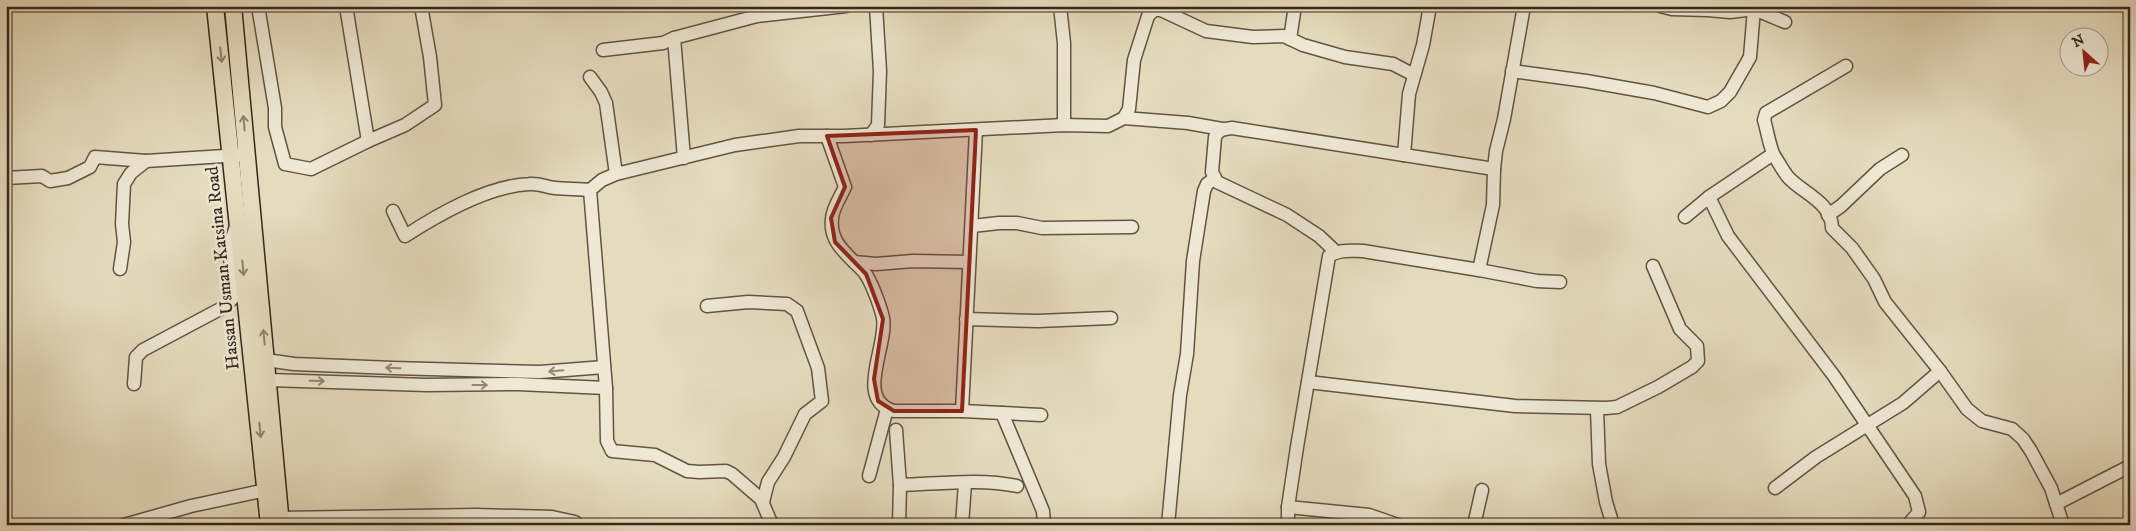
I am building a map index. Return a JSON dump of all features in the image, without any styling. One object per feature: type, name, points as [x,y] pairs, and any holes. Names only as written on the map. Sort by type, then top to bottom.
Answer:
[{"type":"main road","name":"Hassan Usman Katsina Road","points":[[215,6],[239,155],[276,523]]},
{"type":"main road","name":"Hassan Usman Katsina Road","points":[[233,6],[239,155],[238,221],[260,362]]},
{"type":"main road","name":"Hassan Usman Katsina Road","points":[[262,381],[266,490],[276,523]]},
{"type":"street","points":[[258,6],[275,108],[275,127],[285,164],[311,169],[406,125],[435,105],[430,57],[421,6]]},
{"type":"street","points":[[346,6],[368,141]]},
{"type":"street","points":[[603,50],[663,43],[674,38],[757,16],[846,6]]},
{"type":"street","points":[[871,134],[878,125],[880,71],[876,6]]},
{"type":"street","points":[[1060,6],[1064,43],[1064,125]]},
{"type":"street","points":[[1290,39],[1295,6]]},
{"type":"street","points":[[1404,154],[1409,94],[1430,6]]},
{"type":"street","points":[[1479,270],[1493,205],[1496,151],[1504,119],[1524,6]]},
{"type":"street","points":[[1660,6],[1672,9],[1730,12],[1754,9],[1785,22]]},
{"type":"street","points":[[1512,70],[1615,86],[1708,107],[1721,101],[1730,92],[1741,76],[1750,57],[1754,9]]},
{"type":"street","points":[[1124,118],[1129,109],[1134,60],[1148,16],[1154,10],[1161,10],[1206,31],[1253,37],[1278,36],[1345,57],[1393,64],[1414,75]]},
{"type":"street","points":[[674,38],[684,158]]},
{"type":"street","points":[[1846,66],[1826,76],[1766,113],[1764,120],[1770,135],[1773,154],[1789,178],[1816,197],[1832,220],[1832,228],[1852,248],[1874,279],[1885,302],[1940,371],[1967,409],[1982,421],[2012,429],[2023,439],[2051,488],[2063,525]]},
{"type":"street","points":[[590,77],[601,92],[606,103],[616,174]]},
{"type":"street","points":[[393,211],[405,236],[444,212],[472,198],[508,188],[526,184],[543,184],[552,188],[590,190],[602,180],[616,174],[783,137],[1064,125],[1108,126],[1124,118],[1188,123],[1222,129],[1232,128],[1494,169]]},
{"type":"street","points":[[1222,129],[1214,137],[1212,172],[1217,182],[1286,215],[1319,236],[1336,252]]},
{"type":"street","points":[[962,411],[976,130]]},
{"type":"street","points":[[827,136],[845,187],[832,218],[836,242],[866,274],[883,319],[874,379],[878,401],[886,409],[894,411],[962,411],[1040,415]]},
{"type":"street","points":[[1684,217],[1709,197],[1773,154]]},
{"type":"street","points":[[6,178],[42,176],[50,180],[68,178],[90,167],[95,157],[146,161],[239,155]]},
{"type":"street","points":[[1828,215],[1841,206],[1880,169],[1902,155]]},
{"type":"street","points":[[120,269],[124,242],[122,224],[124,184],[131,173],[146,161]]},
{"type":"street","points":[[1168,525],[1180,395],[1187,354],[1193,261],[1204,191],[1207,184],[1215,178]]},
{"type":"street","points":[[590,190],[606,388],[607,441],[612,452],[655,456],[687,471],[726,471],[732,474],[763,502],[772,525]]},
{"type":"street","points":[[1709,197],[1728,236],[1834,376],[1918,503],[1919,512],[1908,525]]},
{"type":"street","points":[[134,384],[136,357],[143,350],[224,307],[234,297],[229,248],[238,221]]},
{"type":"street","points":[[972,226],[1017,223],[1042,228],[1132,227]]},
{"type":"street","points":[[1288,525],[1288,507],[1329,256],[1336,252],[1363,251],[1537,281],[1560,282]]},
{"type":"street","points":[[854,262],[876,264],[913,261],[969,262]]},
{"type":"street","points":[[1308,382],[1515,406],[1597,409],[1618,406],[1650,391],[1692,367],[1698,361],[1697,346],[1680,329],[1653,266]]},
{"type":"street","points":[[707,306],[748,302],[787,304],[797,311],[818,368],[822,401],[806,414],[784,457],[768,482],[763,502]]},
{"type":"street","points":[[966,319],[1038,321],[1111,318]]},
{"type":"street","points":[[260,362],[540,372],[604,367]]},
{"type":"street","points":[[1775,488],[1816,457],[1903,403],[1940,371]]},
{"type":"street","points":[[262,381],[427,385],[518,384],[606,388]]},
{"type":"street","points":[[869,476],[886,409]]},
{"type":"street","points":[[1597,409],[1599,464],[1606,502],[1614,525]]},
{"type":"street","points":[[1002,414],[1042,512],[1044,525]]},
{"type":"street","points":[[896,430],[900,485],[899,525]]},
{"type":"street","points":[[2056,504],[2130,466]]},
{"type":"street","points":[[962,525],[965,483]]},
{"type":"street","points":[[900,485],[1000,483],[1017,486]]},
{"type":"street","points":[[124,525],[191,506],[266,490]]},
{"type":"street","points":[[1474,525],[1482,490]]},
{"type":"street","points":[[1288,507],[1369,515],[1398,525]]},
{"type":"street","points":[[276,523],[552,517],[575,522],[575,525]]},
{"type":"highlighted area","points":[[976,130],[962,411],[894,411],[878,401],[874,379],[883,319],[866,274],[835,242],[831,218],[845,187],[827,136]]}]
